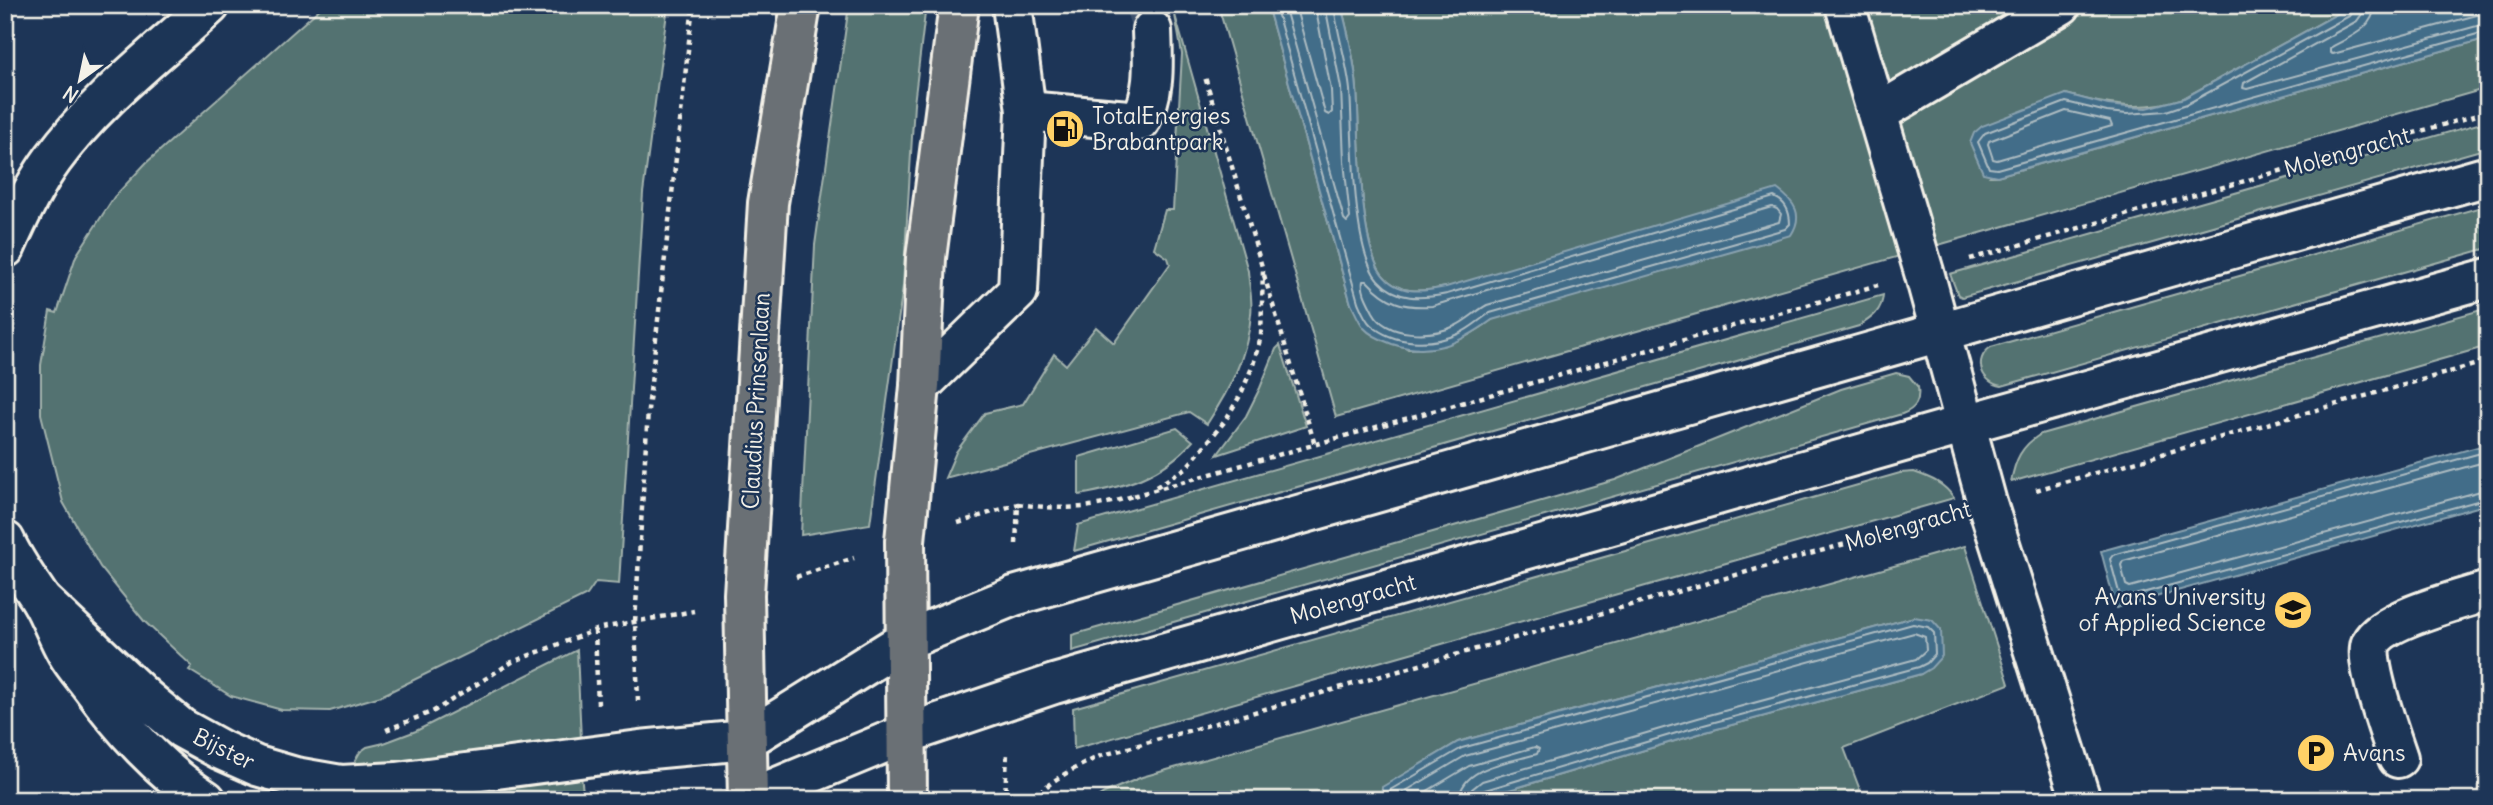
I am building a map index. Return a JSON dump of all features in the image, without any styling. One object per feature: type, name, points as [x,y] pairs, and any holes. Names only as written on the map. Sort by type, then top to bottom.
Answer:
[{"type":"main road","name":"Claudius Prinsenlaan","points":[[748,800],[744,594],[768,203],[802,5]]},
{"type":"main road","points":[[907,800],[905,541],[920,386],[926,258],[959,5]]},
{"type":"street","points":[[5,248],[18,219],[53,159],[100,106],[210,5]]},
{"type":"street","points":[[920,386],[1018,291],[1026,111],[1012,5]]},
{"type":"street","name":"Molengracht","points":[[1845,5],[1941,331],[1987,503],[2081,800]]},
{"type":"street","points":[[1878,113],[2061,5]]},
{"type":"street","points":[[1026,111],[1140,121],[1149,106],[1153,83],[1152,30]]},
{"type":"street","points":[[746,740],[906,640],[1014,596],[2488,176]]},
{"type":"street","name":"Molengracht","points":[[748,800],[906,734],[1010,697],[2488,278]]},
{"type":"street","name":"Bijster","points":[[5,541],[23,576],[41,600],[145,698],[181,728],[220,750],[257,766],[340,792],[640,750],[746,740]]},
{"type":"street","points":[[2398,758],[2369,661],[2371,643],[2392,623],[2488,590]]},
{"type":"street","name":"Bijster","points":[[41,600],[68,655],[114,716],[156,762],[180,783],[206,800]]},
{"type":"path","points":[[640,750],[635,622],[648,410],[693,5]]},
{"type":"path","points":[[1203,71],[1315,445]]},
{"type":"path","name":"Molengracht","points":[[1133,496],[2488,112]]},
{"type":"path","points":[[383,732],[435,711],[512,662],[596,630],[689,612],[1018,504],[1050,509],[1082,509],[1111,503],[1163,484],[1186,468],[1225,421],[1241,394],[1261,336],[1263,270]]},
{"type":"path","name":"Molengracht","points":[[1032,800],[1042,789],[1069,770],[1100,756],[2488,361]]},
{"type":"path","points":[[1014,596],[1018,504]]},
{"type":"path","points":[[596,630],[598,710]]},
{"type":"path","points":[[1005,800],[1010,697]]},
{"type":"green space","points":[[324,5],[668,5],[643,193],[619,584],[596,582],[587,595],[381,696],[330,711],[282,710],[231,696],[189,670],[192,666],[144,621],[100,567],[63,502],[41,414],[41,365],[50,311],[57,313],[76,256],[114,197],[146,163]]},
{"type":"green space","points":[[849,5],[926,5],[914,104],[903,286],[870,524],[801,535],[815,245]]},
{"type":"green space","points":[[1218,5],[1267,5],[1351,304],[1408,349],[1453,342],[1492,320],[1446,287],[1419,291],[1395,286],[1382,274],[1374,259],[1364,213],[1356,79],[1341,5],[2353,5],[2184,98],[2154,105],[2125,106],[2066,94],[1990,176],[2488,38],[2488,88],[1336,417]]},
{"type":"green space","points":[[1175,15],[1248,271],[1252,303],[1249,329],[1242,358],[1230,385],[1207,424],[1189,412],[945,478],[956,452],[985,413],[1023,404],[1054,354],[1066,365],[1096,327],[1114,343],[1170,264],[1168,258],[1154,248],[1165,210],[1173,210],[1182,54]]},
{"type":"green space","points":[[2488,121],[2488,148],[1962,297],[1958,295],[1950,274]]},
{"type":"green space","points":[[2488,205],[2488,248],[2002,386],[1989,380],[1982,370],[1982,358],[1991,347]]},
{"type":"green space","points":[[1883,295],[1881,305],[1875,313],[1859,326],[1074,551],[1078,525]]},
{"type":"green space","points":[[2488,308],[2488,346],[2011,482],[2020,454],[2028,443],[2041,434]]},
{"type":"green space","points":[[1280,345],[1306,426],[1217,455],[1246,416]]},
{"type":"green space","points":[[1896,373],[1909,376],[1918,387],[1916,404],[1902,414],[1072,651],[1072,635],[1615,480],[1841,389]]},
{"type":"green space","points":[[1177,428],[1193,441],[1155,472],[1126,484],[1079,495],[1079,457]]},
{"type":"green space","points":[[1914,472],[1937,482],[1954,498],[1074,749],[1073,708],[1900,473]]},
{"type":"green space","points":[[1965,546],[2009,684],[1844,748],[1860,790],[1829,800],[1475,800],[1702,733],[1921,674],[1914,617],[1458,742],[1383,787],[1381,800],[1093,800],[1142,777]]},
{"type":"green space","points":[[577,650],[581,740],[356,768],[355,761],[367,747],[416,731]]},
{"type":"green space","points":[[581,775],[583,792],[528,800],[414,800]]},
{"type":"water","points":[[1267,5],[1341,5],[1356,79],[1364,213],[1368,238],[1382,274],[1395,286],[1419,291],[1446,287],[1777,189],[1796,209],[1795,228],[1791,235],[1492,320],[1445,346],[1420,349],[1392,344],[1364,328],[1351,304]]},
{"type":"water","points":[[2353,5],[2488,5],[2488,38],[1997,176],[1983,173],[1970,143],[1974,133],[1982,126],[2066,94],[2108,105],[2147,108],[2184,98]]},
{"type":"water","points":[[2488,444],[2488,504],[2116,608],[2101,551]]},
{"type":"water","points":[[1914,617],[1932,620],[1941,630],[1942,656],[1921,674],[1702,733],[1475,800],[1381,800],[1382,787],[1458,742]]},
{"type":"tunnel","points":[[1144,5],[1152,30]]},
{"type":"place","name":"TotalEnergies Brabantpark","points":[[1065,129]]},
{"type":"place","name":"Avans University of Applied Science","points":[[2293,610]]},
{"type":"place","name":"Avans","points":[[2316,753]]}]
